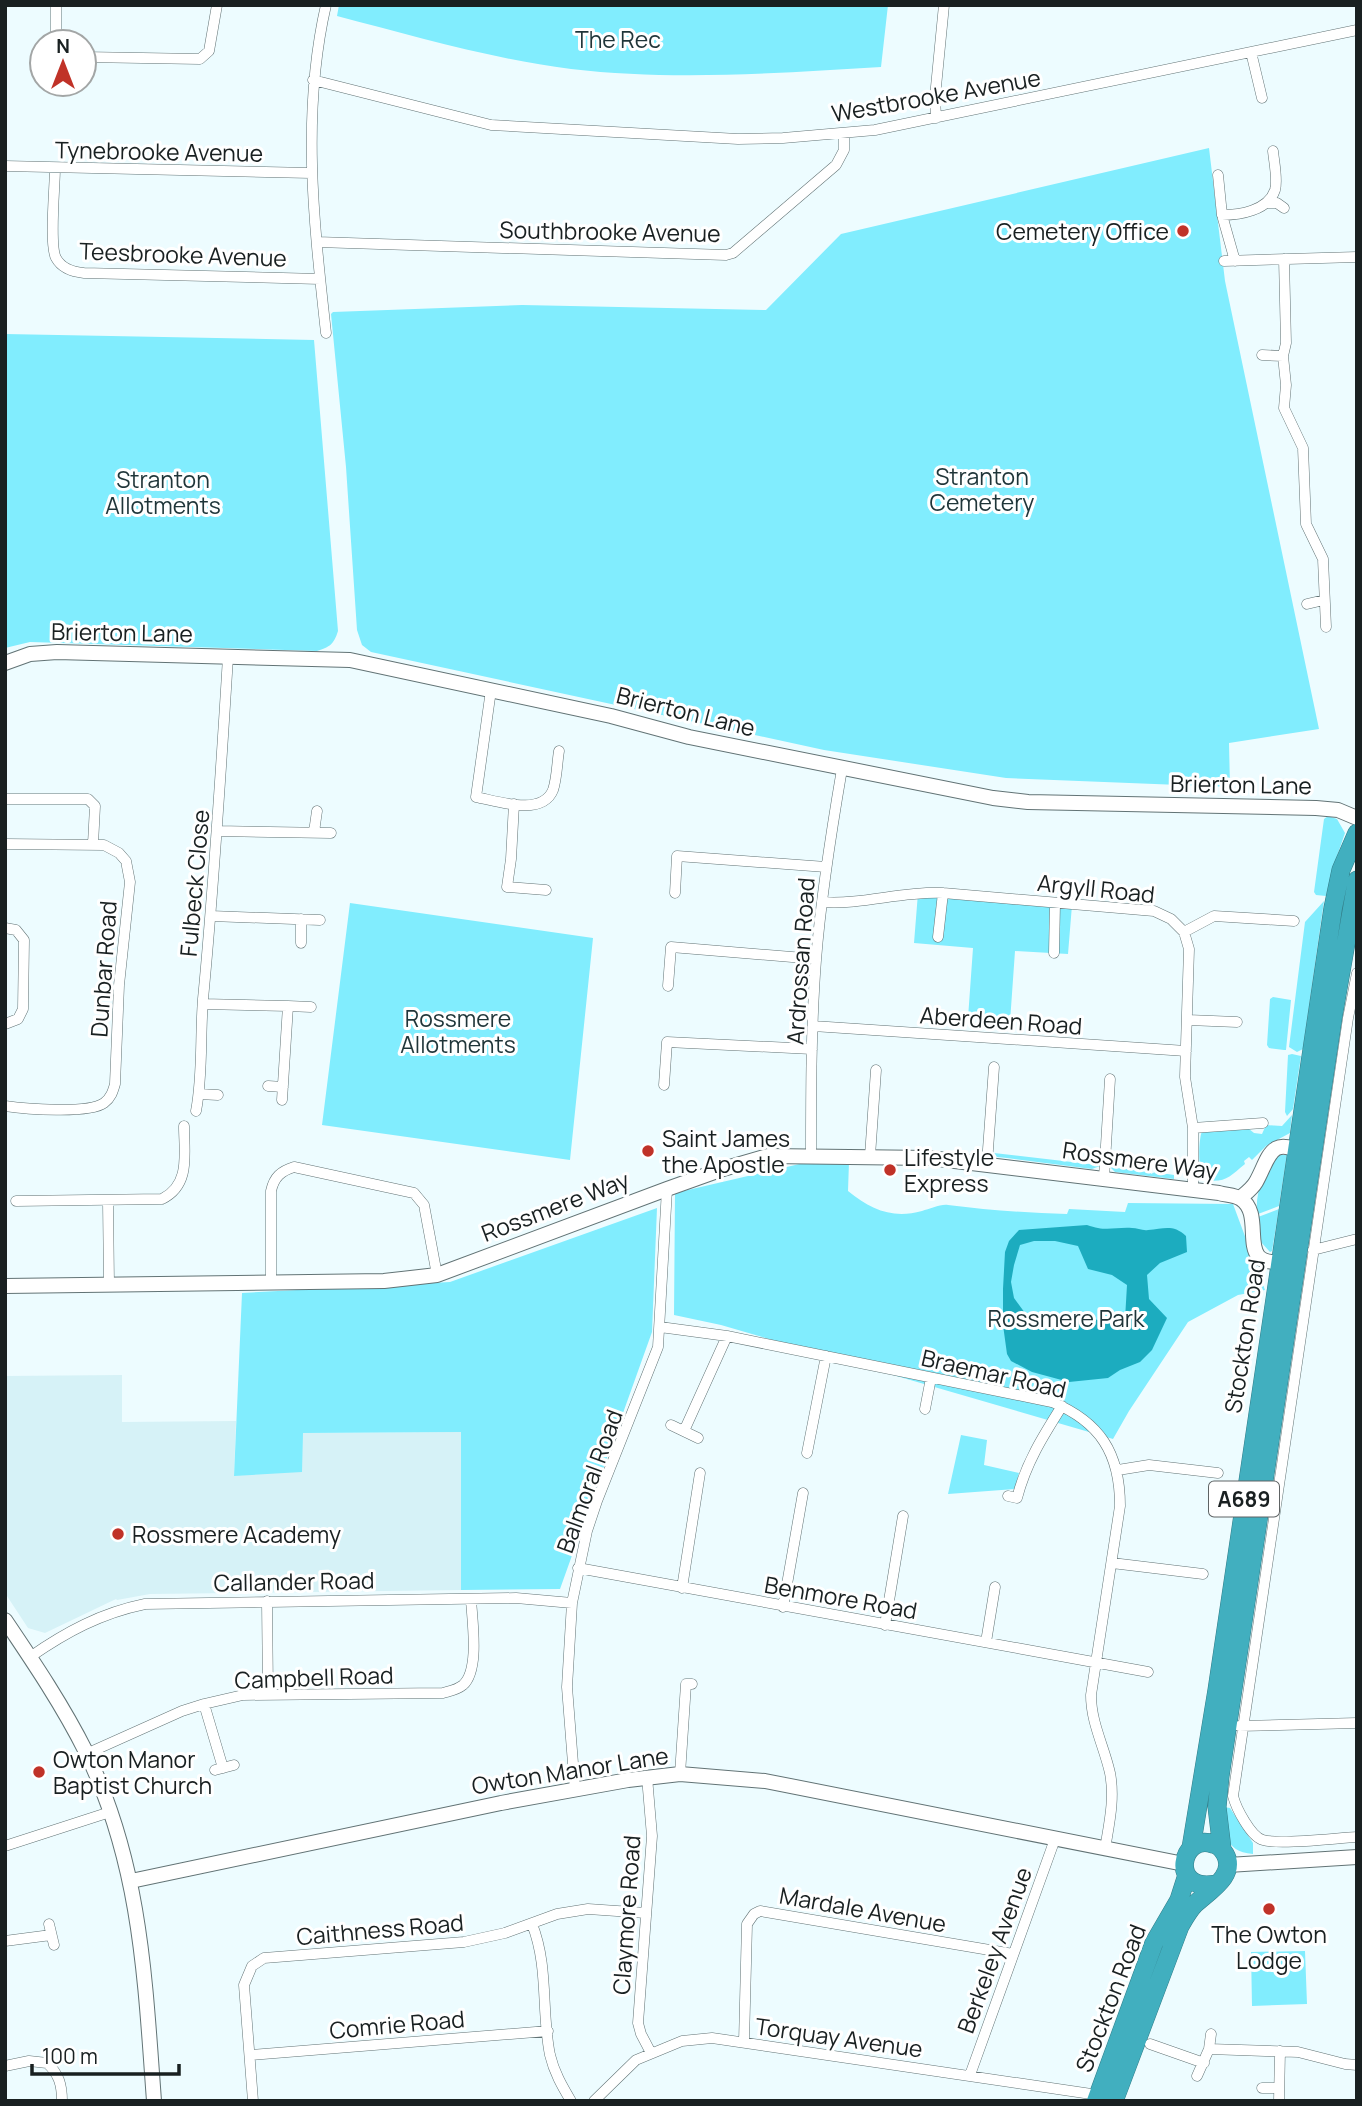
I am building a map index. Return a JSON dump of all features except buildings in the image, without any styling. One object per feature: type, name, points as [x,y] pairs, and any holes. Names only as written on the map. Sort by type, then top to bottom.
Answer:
[{"type":"highway","name":"Stockton Road","points":[[1103,2099],[1154,1943],[1179,1900],[1187,1863],[1288,1261],[1312,1160],[1332,1018],[1337,887],[1346,856],[1357,833]]},
{"type":"highway","name":"Stockton Road","points":[[1225,1857],[1217,1807],[1236,1726],[1299,1298],[1288,1261],[1296,1150],[1332,1018],[1353,925],[1357,880]]},
{"type":"highway","points":[[1207,1842],[1225,1857],[1223,1880],[1204,1887],[1193,1882],[1187,1863],[1207,1842]]},
{"type":"highway","name":"Stockton Road","points":[[1103,2099],[1180,1926],[1194,1905],[1216,1884]]},
{"type":"street","points":[[56,5],[56,28]]},
{"type":"street","points":[[98,57],[200,59],[209,51],[217,5]]},
{"type":"street","points":[[326,5],[313,80],[311,173],[326,333]]},
{"type":"street","points":[[936,118],[935,97],[944,5]]},
{"type":"street","name":"Westbrooke Avenue","points":[[313,80],[491,125],[738,139],[844,134],[936,118],[1357,30]]},
{"type":"street","points":[[1251,52],[1262,98]]},
{"type":"street","name":"Southbrooke Avenue","points":[[317,242],[726,255],[733,253],[836,165],[844,150],[844,134]]},
{"type":"street","points":[[1266,203],[1275,190],[1273,151]]},
{"type":"street","name":"Tynebrooke Avenue","points":[[5,166],[311,173]]},
{"type":"street","name":"Teesbrooke Avenue","points":[[55,168],[54,251],[62,266],[70,270],[320,279]]},
{"type":"street","points":[[1218,176],[1222,215],[1235,261]]},
{"type":"street","points":[[1222,215],[1241,215],[1266,203],[1277,203],[1284,208]]},
{"type":"street","points":[[1224,261],[1357,257]]},
{"type":"street","points":[[1284,260],[1286,343],[1283,356],[1286,376],[1283,408],[1303,448],[1306,524],[1323,559],[1326,627]]},
{"type":"street","points":[[1262,355],[1283,356]]},
{"type":"street","points":[[1307,604],[1324,600]]},
{"type":"street","name":"Brierton Lane","points":[[5,663],[30,654],[57,652],[350,660],[611,716],[689,737],[1010,801],[1316,808],[1338,810],[1357,818]]},
{"type":"street","name":"Fulbeck Close","points":[[196,1111],[218,831],[228,657]]},
{"type":"street","points":[[491,690],[476,797],[514,804],[536,804],[545,800],[554,785],[559,751]]},
{"type":"street","name":"Ardrossan Road","points":[[811,1157],[816,959],[826,867],[842,769]]},
{"type":"street","points":[[5,799],[88,799],[95,806],[93,844]]},
{"type":"street","points":[[514,804],[507,887],[546,890]]},
{"type":"street","points":[[314,832],[317,811]]},
{"type":"street","points":[[218,831],[331,833]]},
{"type":"street","name":"Dunbar Road","points":[[5,845],[93,844],[110,847],[120,853],[130,871],[119,985],[116,1084],[111,1095],[103,1104],[88,1109],[5,1106]]},
{"type":"street","points":[[675,894],[677,856],[826,867]]},
{"type":"street","name":"Argyll Road","points":[[822,902],[856,903],[915,894],[943,894],[1154,911],[1171,919],[1184,932]]},
{"type":"street","points":[[938,937],[943,894]]},
{"type":"street","points":[[1054,953],[1055,903]]},
{"type":"street","points":[[211,916],[320,920]]},
{"type":"street","points":[[1193,1190],[1193,1128],[1186,1093],[1191,958],[1184,932],[1214,916],[1294,921]]},
{"type":"street","points":[[301,919],[302,943]]},
{"type":"street","points":[[5,928],[21,934],[24,954],[23,1009],[18,1019],[5,1024]]},
{"type":"street","points":[[668,986],[671,947],[816,959]]},
{"type":"street","points":[[1332,1018],[1357,973]]},
{"type":"street","points":[[203,1004],[311,1007]]},
{"type":"street","points":[[282,1100],[288,1006]]},
{"type":"street","name":"Stockton Road","points":[[1299,1298],[1314,1250],[1332,1018]]},
{"type":"street","points":[[1188,1020],[1237,1022]]},
{"type":"street","name":"Aberdeen Road","points":[[813,1026],[1186,1051]]},
{"type":"street","points":[[664,1085],[667,1042],[812,1049]]},
{"type":"street","points":[[987,1163],[994,1067]]},
{"type":"street","points":[[870,1156],[876,1070]]},
{"type":"street","points":[[1104,1178],[1110,1079]]},
{"type":"street","points":[[268,1086],[283,1087]]},
{"type":"street","points":[[199,1094],[218,1095]]},
{"type":"street","points":[[1193,1128],[1263,1123]]},
{"type":"street","points":[[16,1201],[162,1199],[173,1193],[183,1178],[184,1126]]},
{"type":"street","name":"Rossmere Way","points":[[1240,1198],[1251,1190],[1258,1180],[1263,1163],[1272,1152],[1279,1148],[1296,1150]]},
{"type":"street","points":[[1296,1150],[1312,1160]]},
{"type":"street","name":"Rossmere Way","points":[[5,1286],[384,1281],[437,1275],[667,1189],[768,1156],[870,1156],[987,1163],[1240,1198],[1250,1212],[1254,1250],[1268,1263],[1288,1261]]},
{"type":"street","points":[[271,1283],[271,1191],[275,1178],[294,1167],[414,1193],[424,1205],[437,1275]]},
{"type":"street","name":"Balmoral Road","points":[[575,1789],[567,1686],[567,1644],[572,1603],[587,1531],[609,1467],[642,1392],[658,1347],[667,1189]]},
{"type":"street","points":[[108,1201],[109,1285]]},
{"type":"street","points":[[1314,1250],[1357,1239]]},
{"type":"street","name":"Braemar Road","points":[[660,1327],[727,1336],[1052,1402],[1079,1415],[1094,1427],[1110,1449],[1118,1470],[1121,1506],[1091,1695],[1093,1718],[1113,1789],[1105,1849]]},
{"type":"street","points":[[684,1431],[727,1336]]},
{"type":"street","points":[[807,1453],[826,1356]]},
{"type":"street","points":[[925,1409],[931,1378]]},
{"type":"street","points":[[1017,1498],[1031,1457],[1062,1406]]},
{"type":"street","points":[[671,1425],[698,1438]]},
{"type":"street","points":[[1118,1470],[1149,1465],[1218,1473]]},
{"type":"street","points":[[682,1588],[701,1474]]},
{"type":"street","points":[[783,1606],[803,1493]]},
{"type":"street","points":[[885,1625],[903,1516]]},
{"type":"street","points":[[1112,1563],[1203,1574]]},
{"type":"street","name":"Benmore Road","points":[[578,1568],[1148,1672]]},
{"type":"street","points":[[986,1643],[995,1587]]},
{"type":"street","name":"Callander Road","points":[[30,1657],[78,1627],[118,1609],[145,1604],[471,1599],[526,1599],[572,1603]]},
{"type":"street","name":"Campbell Road","points":[[86,1754],[204,1704],[243,1695],[453,1691],[461,1686],[472,1669],[471,1599]]},
{"type":"street","points":[[267,1601],[268,1694]]},
{"type":"street","points":[[5,1620],[57,1700],[86,1754],[110,1812],[131,1881],[144,1965],[154,2101]]},
{"type":"street","points":[[680,1774],[686,1684],[692,1684]]},
{"type":"street","points":[[204,1704],[219,1769],[234,1765]]},
{"type":"street","points":[[1236,1726],[1357,1723]]},
{"type":"street","name":"Stockton Road","points":[[1236,1726],[1233,1796],[1235,1807],[1255,1836],[1261,1840],[1276,1842],[1357,1837]]},
{"type":"street","name":"Owton Manor Lane","points":[[131,1881],[575,1789],[680,1774],[765,1781],[1187,1863]]},
{"type":"street","name":"Claymore Road","points":[[647,1777],[652,1836],[638,2023],[651,2053]]},
{"type":"street","points":[[5,1846],[110,1812]]},
{"type":"street","name":"Berkeley Avenue","points":[[970,2075],[1055,1839]]},
{"type":"street","points":[[1225,1857],[1357,1857]]},
{"type":"street","name":"Caithness Road","points":[[253,2101],[244,1985],[252,1966],[264,1958],[464,1942],[487,1938],[557,1914],[588,1909],[646,1913]]},
{"type":"street","name":"Mardale Avenue","points":[[744,2042],[747,1924],[754,1914],[760,1911],[1013,1954]]},
{"type":"street","points":[[532,1924],[540,1943],[544,1967],[553,2065],[571,2101]]},
{"type":"street","points":[[5,1941],[51,1934]]},
{"type":"street","name":"Comrie Road","points":[[250,2055],[548,2031]]},
{"type":"street","points":[[1197,2076],[1209,2049],[1211,2034]]},
{"type":"street","name":"Torquay Avenue","points":[[594,2101],[636,2060],[682,2041],[699,2038],[744,2042],[970,2075],[1103,2099]]},
{"type":"street","points":[[1150,2044],[1204,2063]]},
{"type":"street","points":[[1209,2049],[1298,2052],[1345,2064],[1357,2064]]},
{"type":"street","points":[[1279,2101],[1280,2051]]},
{"type":"street","points":[[5,2066],[29,2061],[47,2063],[58,2076],[62,2101]]},
{"type":"street","points":[[1262,2088],[1279,2088]]},
{"type":"shaded area","points":[[1087,1225],[1105,1229],[1164,1228],[1186,1236],[1187,1252],[1160,1263],[1147,1275],[1149,1299],[1167,1318],[1152,1350],[1140,1362],[1108,1378],[1069,1382],[1032,1372],[1011,1361],[1007,1354],[1003,1325],[1005,1252],[1009,1241],[1019,1230]],"holes":[[[1034,1241],[1055,1241],[1078,1246],[1088,1269],[1112,1275],[1127,1285],[1125,1319],[1107,1324],[1090,1317],[1071,1322],[1044,1319],[1025,1313],[1014,1298],[1011,1282],[1020,1245]]]},
{"type":"shaded area","points":[[122,1375],[122,1422],[236,1421],[234,1475],[303,1433],[462,1432],[461,1590],[150,1594],[116,1599],[45,1633],[28,1628],[5,1593],[5,1376]]},
{"type":"green space","name":"The Rec","points":[[339,5],[888,5],[881,67],[649,75],[571,69],[453,46],[337,16]]},
{"type":"green space","name":"Stranton Cemetery","points":[[1209,148],[1225,281],[1319,729],[1229,743],[1230,787],[1006,778],[824,750],[371,652],[362,645],[357,630],[346,467],[331,314],[333,312],[522,305],[766,310],[841,234]]},
{"type":"green space","name":"Stranton Allotments","points":[[5,334],[314,340],[338,631],[331,644],[317,651],[30,642],[5,648]]},
{"type":"green space","points":[[1328,816],[1337,819],[1345,833],[1326,896],[1316,895],[1314,892],[1324,819]]},
{"type":"green space","points":[[918,893],[1072,905],[1068,954],[1015,951],[1010,1022],[968,1018],[973,948],[914,943]]},
{"type":"green space","points":[[1324,901],[1303,1049],[1297,1052],[1289,1047],[1305,922]]},
{"type":"green space","name":"Rossmere Allotments","points":[[350,903],[593,938],[570,1160],[322,1125]]},
{"type":"green space","points":[[1273,997],[1291,1000],[1286,1050],[1269,1048],[1267,1045],[1270,999]]},
{"type":"green space","points":[[1288,1055],[1301,1056],[1293,1109],[1287,1116]]},
{"type":"green space","points":[[1292,1115],[1290,1133],[1266,1146],[1252,1160],[1249,1157],[1244,1161],[1245,1164],[1227,1178],[1217,1181],[1204,1180],[1199,1157],[1202,1131],[1249,1129],[1262,1134],[1266,1125],[1282,1126]]},
{"type":"green space","points":[[994,1153],[1100,1166],[1092,1169],[997,1157]]},
{"type":"green space","points":[[1280,1155],[1287,1155],[1279,1206],[1258,1214],[1257,1199],[1265,1173]]},
{"type":"green space","name":"Rossmere Park","points":[[808,1162],[849,1162],[848,1191],[874,1208],[901,1214],[945,1205],[1067,1214],[1069,1209],[1125,1212],[1128,1203],[1233,1204],[1265,1290],[1238,1295],[1188,1322],[1113,1439],[721,1325],[674,1315],[675,1193]]},
{"type":"green space","points":[[1110,1167],[1174,1175],[1174,1179],[1115,1172]]},
{"type":"green space","points":[[657,1208],[652,1332],[560,1589],[461,1590],[461,1432],[303,1433],[302,1472],[234,1476],[242,1293],[450,1282]]},
{"type":"green space","points":[[1279,1209],[1270,1252],[1260,1241],[1258,1217]]},
{"type":"green space","points":[[961,1435],[987,1440],[984,1465],[1019,1473],[1015,1489],[948,1494]]},
{"type":"green space","points":[[1224,1807],[1230,1808],[1253,1843],[1253,1854],[1236,1849],[1231,1844],[1226,1832]]},
{"type":"green space","points":[[1305,1951],[1307,2004],[1252,2006],[1251,1952]]},
{"type":"place","name":"Cemetery Office","points":[[1183,231]]},
{"type":"place","name":"Saint James the Apostle","points":[[648,1151]]},
{"type":"place","name":"Lifestyle Express","points":[[890,1170]]},
{"type":"place","name":"Rossmere Academy","points":[[118,1534]]},
{"type":"place","name":"Owton Manor Baptist Church","points":[[39,1772]]},
{"type":"place","name":"The Owton Lodge","points":[[1269,1909]]}]
